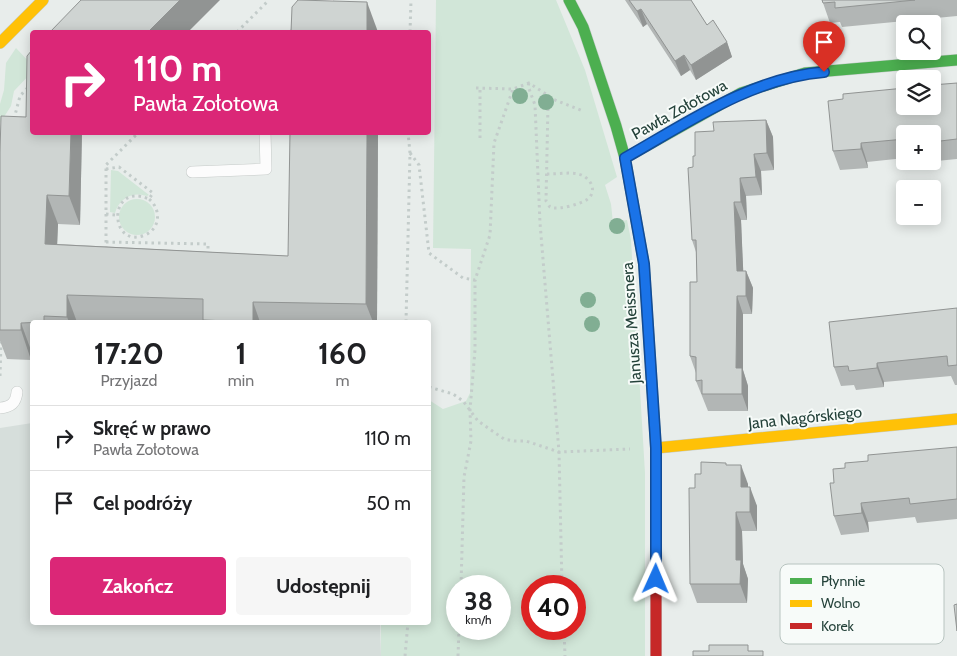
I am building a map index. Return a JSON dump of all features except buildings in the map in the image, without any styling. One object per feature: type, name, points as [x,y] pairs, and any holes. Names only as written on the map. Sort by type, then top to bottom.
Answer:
[{"type":"street","points":[[0,43],[42,0]]},
{"type":"street","name":"Janusza Meissnera","points":[[568,0],[583,27],[625,158],[644,264],[656,448],[656,656]]},
{"type":"street","name":"Pawła Zołotowa","points":[[625,158],[740,93],[805,73],[957,60]]},
{"type":"street","name":"Jana Nagórskiego","points":[[656,448],[957,419]]},
{"type":"lane","points":[[298,30],[328,0]]},
{"type":"lane","points":[[192,172],[266,169],[265,135]]},
{"type":"lane","points":[[0,408],[8,407],[14,403],[17,392]]},
{"type":"path","points":[[239,30],[269,0]]},
{"type":"path","points":[[410,30],[411,0]]},
{"type":"path","points":[[480,138],[478,89],[512,89],[529,83]]},
{"type":"path","points":[[529,83],[550,98],[590,114]]},
{"type":"path","points":[[529,83],[528,86],[535,105],[540,223],[559,452],[562,575]]},
{"type":"path","points":[[13,123],[20,96],[30,85]]},
{"type":"path","points":[[461,575],[464,477],[471,441],[470,410],[475,350],[475,280],[490,235],[494,143],[512,89]]},
{"type":"path","points":[[547,174],[579,174],[588,179],[592,184],[590,198],[582,203],[556,209],[549,207],[546,201],[548,104],[550,98]]},
{"type":"path","points":[[106,252],[106,165],[136,135]]},
{"type":"path","points":[[406,320],[410,153],[408,135]]},
{"type":"path","points":[[410,153],[419,165],[429,253],[464,278],[475,280]]},
{"type":"path","points":[[106,169],[120,167],[152,192],[149,199]]},
{"type":"path","points":[[138,196],[149,199],[156,208],[158,215],[155,227],[145,235],[135,237],[126,233],[121,228],[116,215],[122,204],[138,196]]},
{"type":"path","points":[[106,214],[116,215]]},
{"type":"path","points":[[135,237],[135,243]]},
{"type":"path","points":[[106,242],[208,244],[208,255],[217,255]]},
{"type":"path","points":[[0,376],[1,337]]},
{"type":"path","points":[[431,388],[453,394],[463,401],[478,421],[504,439],[514,442],[526,441],[559,452],[656,448]]},
{"type":"path","points":[[405,656],[408,625]]},
{"type":"path","points":[[458,656],[459,640]]},
{"type":"path","points":[[564,640],[565,656]]},
{"type":"shaded area","points":[[30,423],[30,625],[380,625],[381,656],[0,656],[0,428]]},
{"type":"green space","points":[[436,0],[556,0],[585,70],[617,177],[605,185],[611,204],[613,223],[627,220],[631,240],[645,473],[645,656],[381,656],[381,625],[431,625],[431,401],[443,409],[466,401],[470,393],[471,249],[433,248]]},
{"type":"green space","points":[[16,48],[30,63],[30,74],[14,91],[11,106],[0,123],[0,104],[4,90],[6,63]]},
{"type":"green space","points":[[111,170],[118,171],[149,195],[137,194],[127,197],[120,203],[115,213],[110,212]]},
{"type":"green space","points":[[137,199],[144,200],[150,204],[154,210],[154,224],[150,230],[144,234],[137,235],[130,234],[124,230],[120,224],[119,217],[120,210],[124,204],[130,200]]},
{"type":"traffic: fast","points":[[569,0],[583,27],[616,126],[625,158],[644,264],[656,448],[656,536]]},
{"type":"traffic: fast","points":[[625,158],[741,93],[805,73],[957,60]]},
{"type":"traffic: slow","points":[[0,43],[43,0]]},
{"type":"traffic: slow","points":[[656,448],[957,419]]},
{"type":"traffic: jam","points":[[656,536],[656,656]]},
{"type":"route","points":[[656,579],[656,448],[644,264],[625,158],[740,93],[805,73],[824,72]]}]
